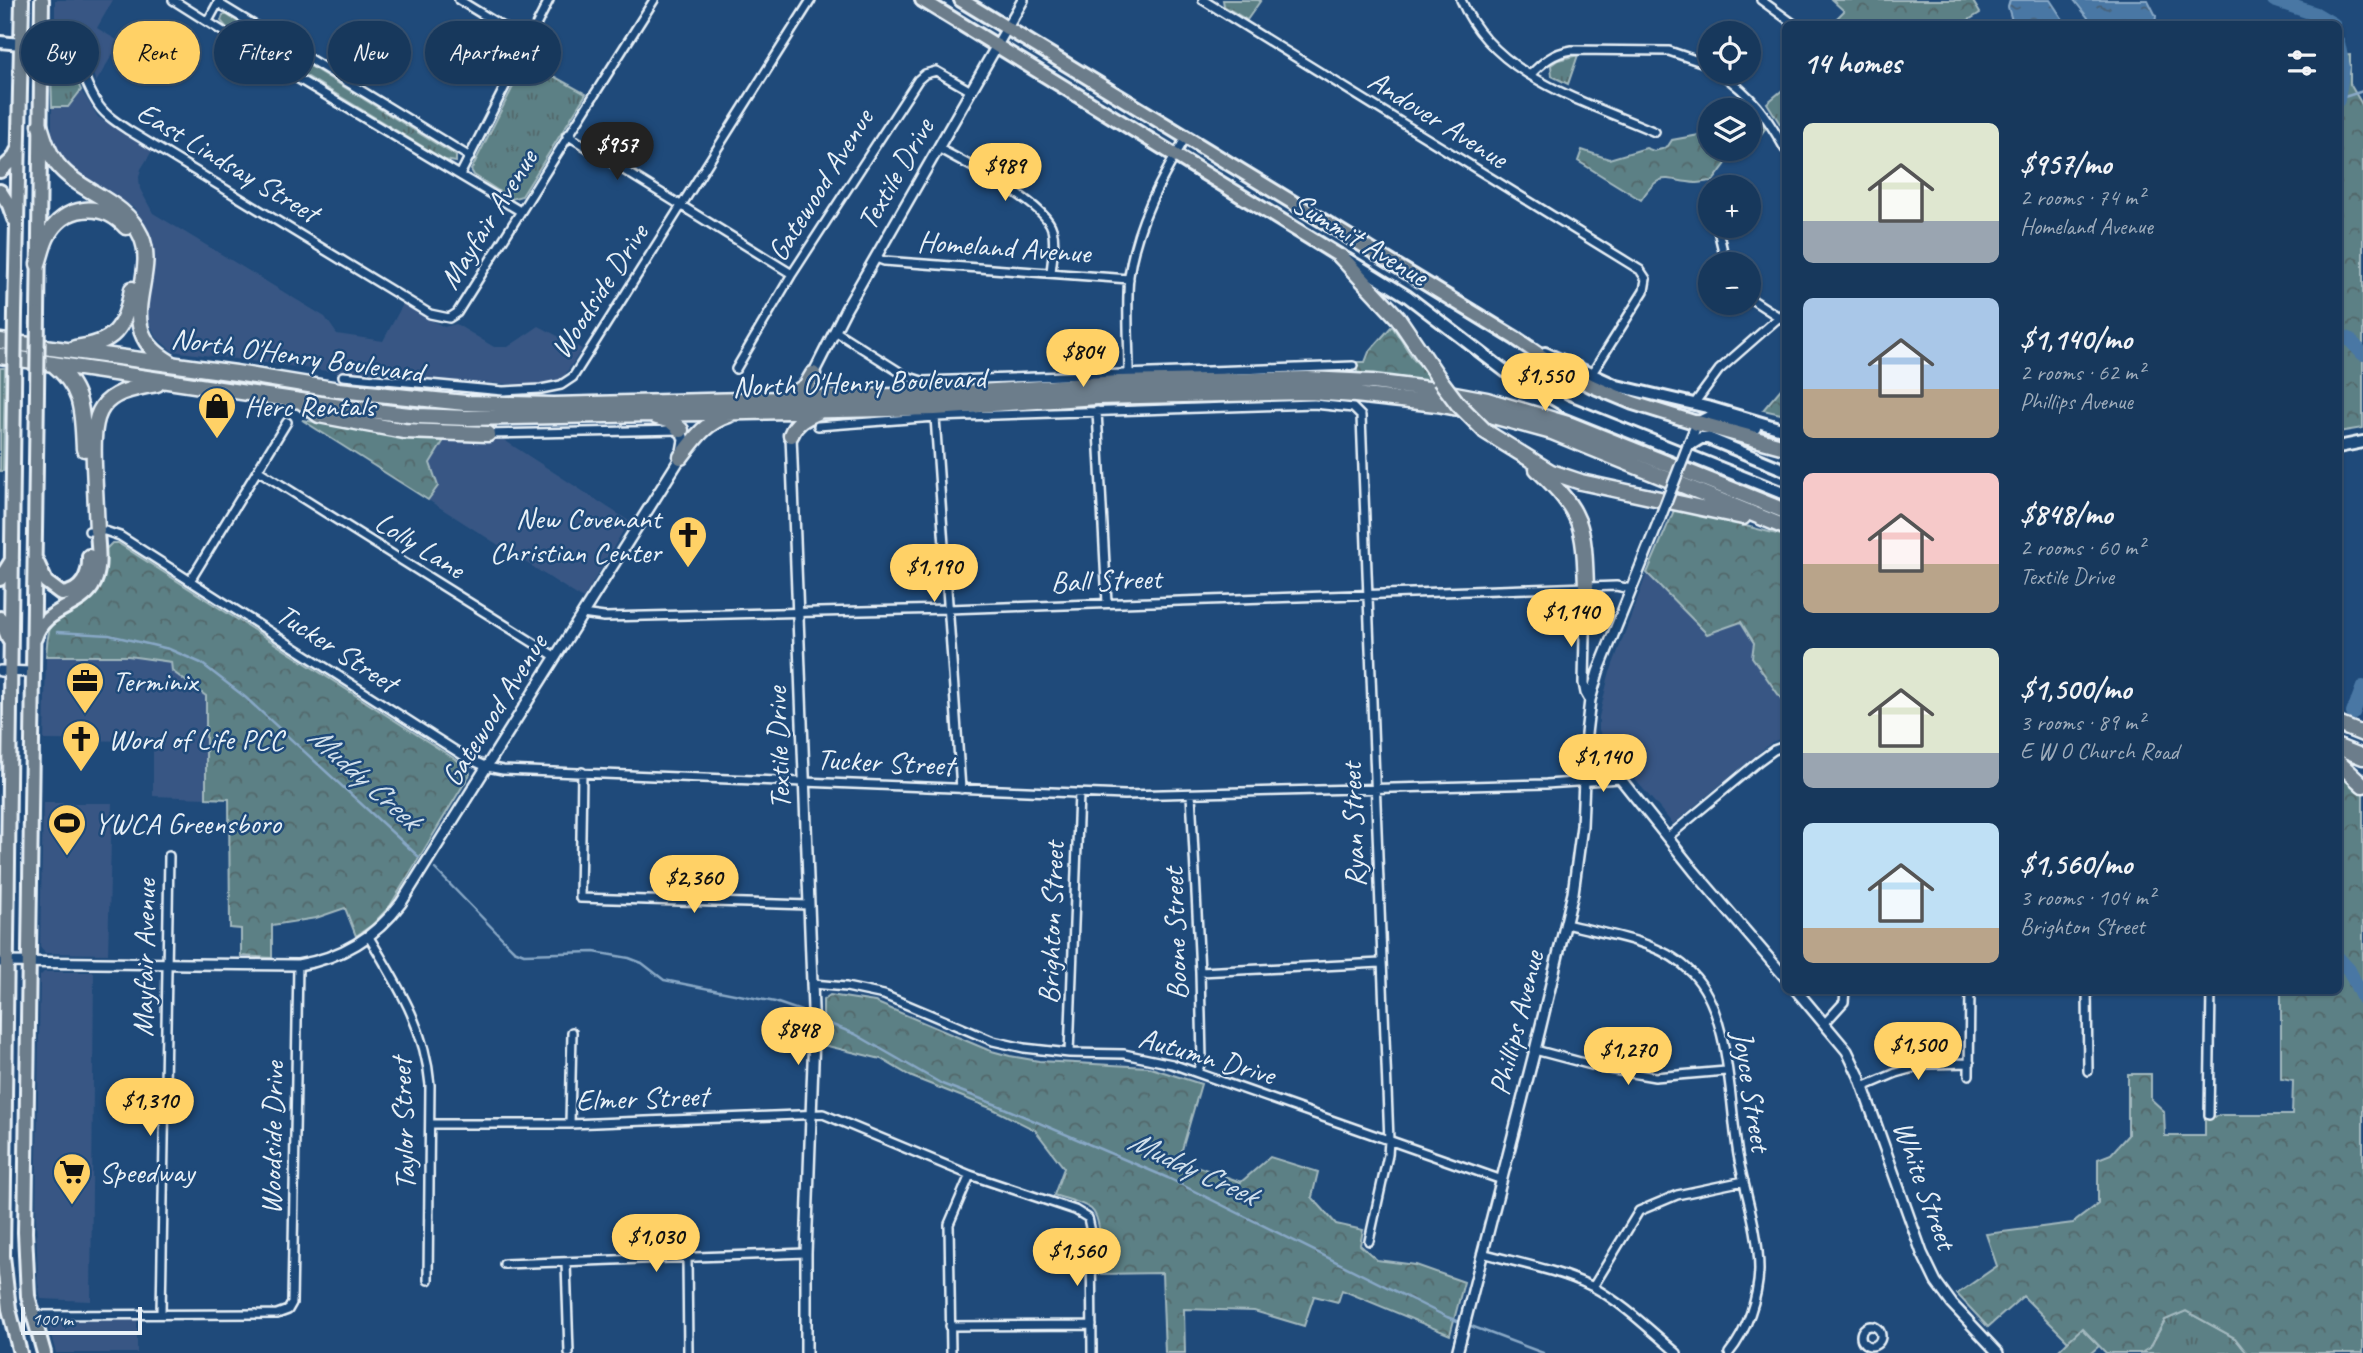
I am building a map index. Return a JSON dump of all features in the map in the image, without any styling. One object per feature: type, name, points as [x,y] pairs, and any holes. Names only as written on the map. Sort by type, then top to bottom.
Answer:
[{"type":"highway","points":[[40,125],[48,149],[57,164],[68,175],[122,210],[134,222],[143,239],[145,262],[138,303],[139,321],[146,339],[158,355],[178,366]]},
{"type":"highway","points":[[38,264],[47,236],[62,218],[83,209],[105,211],[119,219],[132,233],[136,251],[135,271],[127,312],[120,328],[106,340],[64,350]]},
{"type":"highway","points":[[1340,257],[1398,318],[1458,404],[1486,432],[1526,458],[1551,472],[1581,482],[1782,526]]},
{"type":"highway","name":"North O'Henry Boulevard","points":[[0,341],[339,390],[465,402],[554,405],[930,395],[1119,383],[1304,379],[1372,382],[1488,400],[1541,415],[1782,510]]},
{"type":"highway","name":"North O'Henry Boulevard","points":[[0,356],[301,401],[418,416],[467,418],[935,408],[1097,397],[1309,392],[1437,404],[1552,432],[1782,526]]},
{"type":"highway","points":[[52,364],[65,374],[77,391],[82,408],[93,531]]},
{"type":"highway","points":[[813,374],[817,386],[823,392],[837,398]]},
{"type":"highway","points":[[785,400],[806,386],[813,374]]},
{"type":"highway","points":[[93,531],[93,434],[96,415],[107,401],[120,392],[172,382]]},
{"type":"highway","points":[[301,401],[319,415],[404,431],[488,434]]},
{"type":"highway","points":[[791,435],[795,426],[822,410]]},
{"type":"highway","points":[[767,411],[781,419],[791,435]]},
{"type":"highway","points":[[681,457],[708,425],[740,412]]},
{"type":"highway","points":[[649,414],[671,421],[681,430]]},
{"type":"highway","points":[[1697,424],[1782,446]]},
{"type":"highway","points":[[1526,458],[1565,497],[1575,512],[1584,537],[1586,587]]},
{"type":"highway","points":[[2342,726],[2363,734]]},
{"type":"highway","points":[[2342,749],[2363,757]]},
{"type":"highway","points":[[2342,766],[2363,785]]},
{"type":"main road","points":[[22,0],[22,21]]},
{"type":"main road","points":[[42,0],[42,21]]},
{"type":"main road","name":"Summit Avenue","points":[[922,0],[1340,257],[1353,261],[1407,296],[1505,371],[1565,406],[1782,493]]},
{"type":"main road","name":"Summit Avenue","points":[[961,0],[1515,338],[1565,372],[1633,403],[1697,424]]},
{"type":"main road","name":"East Lindsay Street","points":[[0,42],[21,43]]},
{"type":"main road","points":[[20,1353],[4,1309],[2,1227],[6,671],[12,650],[16,226],[21,84]]},
{"type":"main road","points":[[41,84],[25,1246],[28,1296],[44,1353]]},
{"type":"main road","points":[[0,171],[13,159],[20,144]]},
{"type":"main road","points":[[0,191],[9,205],[16,226]]},
{"type":"main road","points":[[1323,246],[1335,229]]},
{"type":"main road","name":"Summit Avenue","points":[[1515,338],[1616,386],[1711,408],[1782,429]]},
{"type":"main road","points":[[1697,424],[1709,417],[1782,435]]},
{"type":"main road","points":[[1688,446],[1701,438],[1708,438],[1782,469]]},
{"type":"main road","points":[[2342,446],[2363,442]]},
{"type":"main road","points":[[34,555],[51,588],[62,594],[77,589],[89,570],[93,531]]},
{"type":"main road","points":[[33,645],[36,632],[45,621],[83,596],[93,586],[97,570],[93,531]]},
{"type":"main road","points":[[0,579],[12,560]]},
{"type":"main road","points":[[0,618],[12,650]]},
{"type":"street","points":[[173,0],[292,75],[520,211]]},
{"type":"street","points":[[459,0],[494,21]]},
{"type":"street","points":[[538,21],[549,0]]},
{"type":"street","name":"Mayfair Avenue","points":[[449,318],[457,313],[654,0]]},
{"type":"street","name":"Woodside Drive","points":[[343,376],[503,391],[561,385],[573,377],[811,0]]},
{"type":"street","name":"Textile Drive","points":[[813,374],[1023,0]]},
{"type":"street","points":[[1461,0],[1481,36],[1530,75],[1655,132]]},
{"type":"street","points":[[1761,0],[1790,21]]},
{"type":"street","name":"Andover Avenue","points":[[1207,1],[1640,270],[1646,279],[1644,290],[1591,375]]},
{"type":"street","points":[[208,21],[219,2],[470,157]]},
{"type":"street","points":[[1530,75],[1545,60],[1559,52],[1572,50],[1669,51],[1698,61]]},
{"type":"street","name":"Gatewood Avenue","points":[[736,369],[792,274],[918,79],[936,71],[971,91]]},
{"type":"street","name":"East Lindsay Street","points":[[88,84],[96,102],[108,116],[128,130],[430,314],[449,318]]},
{"type":"street","points":[[460,175],[507,84]]},
{"type":"street","points":[[1735,84],[1749,95],[1768,119],[1782,144]]},
{"type":"street","points":[[567,135],[792,274]]},
{"type":"street","points":[[1129,373],[1129,279],[1133,253],[1142,220],[1156,187],[1186,137]]},
{"type":"street","points":[[938,148],[1026,199],[1044,214],[1052,228],[1051,273]]},
{"type":"street","name":"Homeland Avenue","points":[[876,258],[884,261],[1129,279]]},
{"type":"street","points":[[1695,404],[1719,370],[1782,320],[1761,306]]},
{"type":"street","points":[[835,331],[906,376],[922,381],[1353,366]]},
{"type":"street","points":[[1710,382],[1711,408]]},
{"type":"street","name":"Ryan Street","points":[[1097,411],[1314,404],[1353,408],[1363,421],[1374,788],[1389,1141],[1369,1241]]},
{"type":"street","points":[[818,426],[935,417],[1097,411],[1107,603]]},
{"type":"street","points":[[935,417],[961,789]]},
{"type":"street","points":[[190,581],[287,422]]},
{"type":"street","name":"Phillips Avenue","points":[[1457,1353],[1566,924],[1580,851],[1590,700],[1598,672],[1697,424]]},
{"type":"street","points":[[488,434],[681,430],[684,440],[681,457]]},
{"type":"street","name":"Textile Drive","points":[[791,435],[813,985],[806,1353]]},
{"type":"street","name":"Gatewood Avenue","points":[[4,962],[298,965],[336,955],[369,937],[401,903],[681,457]]},
{"type":"street","name":"Lolly Lane","points":[[259,471],[556,657]]},
{"type":"street","name":"Tucker Street","points":[[93,531],[120,536],[467,758],[487,767],[503,770],[1079,794],[1191,794],[1620,779]]},
{"type":"street","name":"Ball Street","points":[[582,614],[604,617],[797,613],[1370,593],[1616,586],[1631,589]]},
{"type":"street","name":"Phillips Avenue","points":[[1586,587],[1584,683],[1590,700]]},
{"type":"street","points":[[6,671],[32,672]]},
{"type":"street","points":[[1586,742],[1592,743],[1782,973]]},
{"type":"street","points":[[1668,837],[1759,761],[1782,747]]},
{"type":"street","points":[[582,772],[580,898],[810,905]]},
{"type":"street","name":"Brighton Street","points":[[1069,1053],[1079,794]]},
{"type":"street","name":"Boone Street","points":[[1191,794],[1202,1060],[1197,1072]]},
{"type":"street","name":"Mayfair Avenue","points":[[161,1313],[169,856]]},
{"type":"street","name":"Joyce Street","points":[[1566,924],[1645,944],[1668,953],[1692,973],[1710,997],[1724,1046],[1744,1181],[1756,1236],[1759,1271],[1755,1298],[1746,1324],[1729,1353]]},
{"type":"street","name":"Taylor Street","points":[[369,937],[409,1005],[428,1058],[428,1280]]},
{"type":"street","points":[[1200,972],[1381,963]]},
{"type":"street","name":"Woodside Drive","points":[[161,1313],[277,1314],[288,1310],[292,1303],[298,965]]},
{"type":"street","name":"Autumn Drive","points":[[813,985],[846,987],[884,995],[993,1041],[1024,1048],[1150,1058],[1197,1072],[1502,1180]]},
{"type":"street","name":"White Street","points":[[1799,994],[1847,1051],[1863,1087],[1922,1253],[1936,1282],[1952,1304],[1998,1353]]},
{"type":"street","points":[[1824,1024],[1844,1002],[1845,994]]},
{"type":"street","points":[[1969,1075],[1970,994]]},
{"type":"street","points":[[2087,994],[2088,1071]]},
{"type":"street","points":[[2210,1115],[2211,994]]},
{"type":"street","points":[[570,1124],[572,1032]]},
{"type":"street","points":[[1535,1050],[1603,1068],[1655,1077],[1726,1072]]},
{"type":"street","points":[[1863,1087],[1928,1064],[1970,1063]]},
{"type":"street","name":"Elmer Street","points":[[430,1124],[570,1124],[823,1114],[970,1175],[1075,1210],[1088,1218],[1091,1232],[1092,1325]]},
{"type":"street","points":[[951,1353],[949,1224],[970,1175]]},
{"type":"street","points":[[1593,1287],[1639,1211],[1677,1195],[1744,1181]]},
{"type":"street","points":[[504,1264],[806,1253]]},
{"type":"street","points":[[1482,1254],[1593,1287],[1622,1306],[1677,1353]]},
{"type":"street","points":[[687,1258],[688,1353]]},
{"type":"street","points":[[566,1263],[569,1353]]},
{"type":"street","points":[[32,1315],[161,1313]]},
{"type":"street","points":[[950,1326],[1092,1325],[1092,1353]]},
{"type":"shaded area","points":[[55,0],[113,0],[99,24],[99,21],[55,21]]},
{"type":"shaded area","points":[[99,29],[113,38],[113,54],[99,77]]},
{"type":"shaded area","points":[[81,90],[98,117],[152,151],[139,177],[140,189],[153,213],[325,317],[337,334],[383,341],[403,304],[444,327],[456,324],[494,347],[508,347],[539,326],[582,349],[563,378],[540,385],[358,375],[172,351],[156,337],[146,316],[153,244],[142,220],[134,208],[65,164],[54,144],[52,107],[68,107]]},
{"type":"shaded area","points":[[446,437],[504,440],[629,521],[583,599],[428,500],[438,486],[430,463]]},
{"type":"shaded area","points":[[1647,573],[1706,634],[1741,622],[1782,698],[1782,738],[1772,742],[1673,824],[1604,743],[1599,730],[1599,717],[1609,675]]},
{"type":"shaded area","points":[[46,656],[128,656],[171,662],[172,671],[206,696],[206,798],[153,796],[153,741],[44,740]]},
{"type":"shaded area","points":[[43,803],[112,803],[108,954],[45,953],[40,947]]},
{"type":"shaded area","points":[[44,972],[94,972],[91,1301],[41,1299],[38,1283],[36,1216],[40,976]]},
{"type":"shaded area","points":[[56,1318],[137,1318],[137,1353],[56,1353],[49,1328]]},
{"type":"green space","points":[[1223,0],[1261,0],[1247,20],[1224,6]]},
{"type":"green space","points":[[1832,0],[1972,0],[1980,13],[1967,21],[1834,21],[1844,11]]},
{"type":"green space","points":[[223,15],[227,15],[237,21],[221,21]]},
{"type":"green space","points":[[1578,55],[1568,84],[1552,76],[1551,65],[1558,60]]},
{"type":"green space","points":[[2350,55],[2350,84],[2363,106],[2363,428],[2342,431],[2342,56]]},
{"type":"green space","points":[[314,69],[328,77],[328,84],[339,84],[456,156],[456,162],[445,160],[314,81]]},
{"type":"green space","points":[[561,80],[586,94],[522,196],[511,199],[474,175],[471,170],[514,84],[561,84]]},
{"type":"green space","points":[[51,84],[78,84],[81,90],[68,107],[52,107]]},
{"type":"green space","points":[[1782,90],[1782,127],[1767,103]]},
{"type":"green space","points":[[1698,135],[1698,161],[1728,161],[1718,175],[1698,175],[1698,183],[1659,180],[1641,200],[1578,161],[1582,150],[1609,159],[1646,148],[1654,151],[1662,149],[1672,140]]},
{"type":"green space","points":[[1392,326],[1414,360],[1436,384],[1357,375],[1357,362],[1365,362],[1369,352]]},
{"type":"green space","points":[[0,368],[5,368],[3,471],[0,471]]},
{"type":"green space","points":[[1782,388],[1782,414],[1763,410]]},
{"type":"green space","points":[[302,420],[413,437],[446,437],[430,463],[438,486],[428,500]]},
{"type":"green space","points":[[1675,508],[1782,535],[1782,700],[1752,657],[1754,643],[1741,622],[1707,634],[1647,573]]},
{"type":"green space","points":[[112,543],[118,543],[469,768],[470,774],[390,906],[372,925],[356,936],[345,908],[316,918],[272,925],[272,958],[241,956],[241,929],[230,928],[229,799],[206,798],[206,696],[172,671],[171,662],[128,656],[46,656],[52,623],[59,616],[91,599],[103,577],[105,550]]},
{"type":"green space","points":[[2342,774],[2363,793],[2363,1353],[2247,1353],[2235,1338],[2186,1311],[2165,1320],[2149,1348],[2141,1353],[2106,1353],[2082,1328],[2068,1341],[2023,1296],[1988,1327],[1957,1294],[1997,1266],[1986,1234],[2073,1223],[2098,1204],[2098,1159],[2111,1154],[2128,1135],[2128,1074],[2151,1074],[2151,1099],[2164,1111],[2165,1136],[2205,1136],[2205,1119],[2221,1115],[2292,1115],[2293,1081],[2281,1079],[2281,994],[2342,994]]},
{"type":"green space","points":[[830,995],[875,1002],[988,1050],[1010,1056],[1039,1061],[1148,1067],[1201,1084],[1179,1160],[1241,1182],[1270,1157],[1318,1172],[1312,1197],[1336,1224],[1363,1230],[1360,1245],[1377,1260],[1416,1265],[1464,1282],[1450,1335],[1342,1290],[1338,1302],[1314,1296],[1304,1326],[1254,1311],[1184,1309],[1185,1353],[1165,1353],[1162,1273],[1099,1274],[1100,1240],[1095,1214],[1083,1204],[1054,1195],[1064,1168],[1035,1130],[993,1109],[912,1077],[881,1059],[823,1045],[823,1000]]},
{"type":"green space","points":[[2186,1311],[2235,1338],[2247,1353],[2141,1353],[2150,1348],[2165,1320]]},
{"type":"green space","points":[[2081,1328],[2099,1346],[2091,1353],[2056,1353]]},
{"type":"water","points":[[2010,0],[2050,0],[2064,21],[2012,21],[2008,7]]},
{"type":"water","points":[[2074,0],[2148,0],[2156,16],[2155,21],[2091,21]]},
{"type":"waterway","points":[[2274,0],[2316,14],[2328,21]]},
{"type":"waterway","points":[[2342,62],[2342,74]]},
{"type":"waterway","points":[[2342,98],[2363,91]]},
{"type":"waterway","points":[[2342,336],[2349,339],[2363,354]]},
{"type":"waterway","name":"Muddy Creek","points":[[57,632],[109,635],[169,649],[201,663],[245,697],[419,857]]},
{"type":"waterway","points":[[2353,713],[2363,687]]},
{"type":"waterway","name":"Muddy Creek","points":[[435,869],[514,950],[524,954],[594,952],[629,958],[642,963],[664,980],[775,1002],[804,1012]]},
{"type":"waterway","points":[[2342,962],[2349,970],[2363,999]]},
{"type":"waterway","name":"Muddy Creek","points":[[825,1022],[855,1034],[942,1084],[1168,1178],[1447,1317],[1543,1353]]},
{"type":"place","name":"Herc Rentals","points":[[217,440]]},
{"type":"place","name":"New Covenant Christian Center","points":[[688,569]]},
{"type":"place","name":"Terminix","points":[[85,715]]},
{"type":"place","name":"Word of Life PCC","points":[[81,773]]},
{"type":"place","name":"YWCA Greensboro","points":[[67,857]]},
{"type":"place","name":"Speedway","points":[[72,1206]]}]
